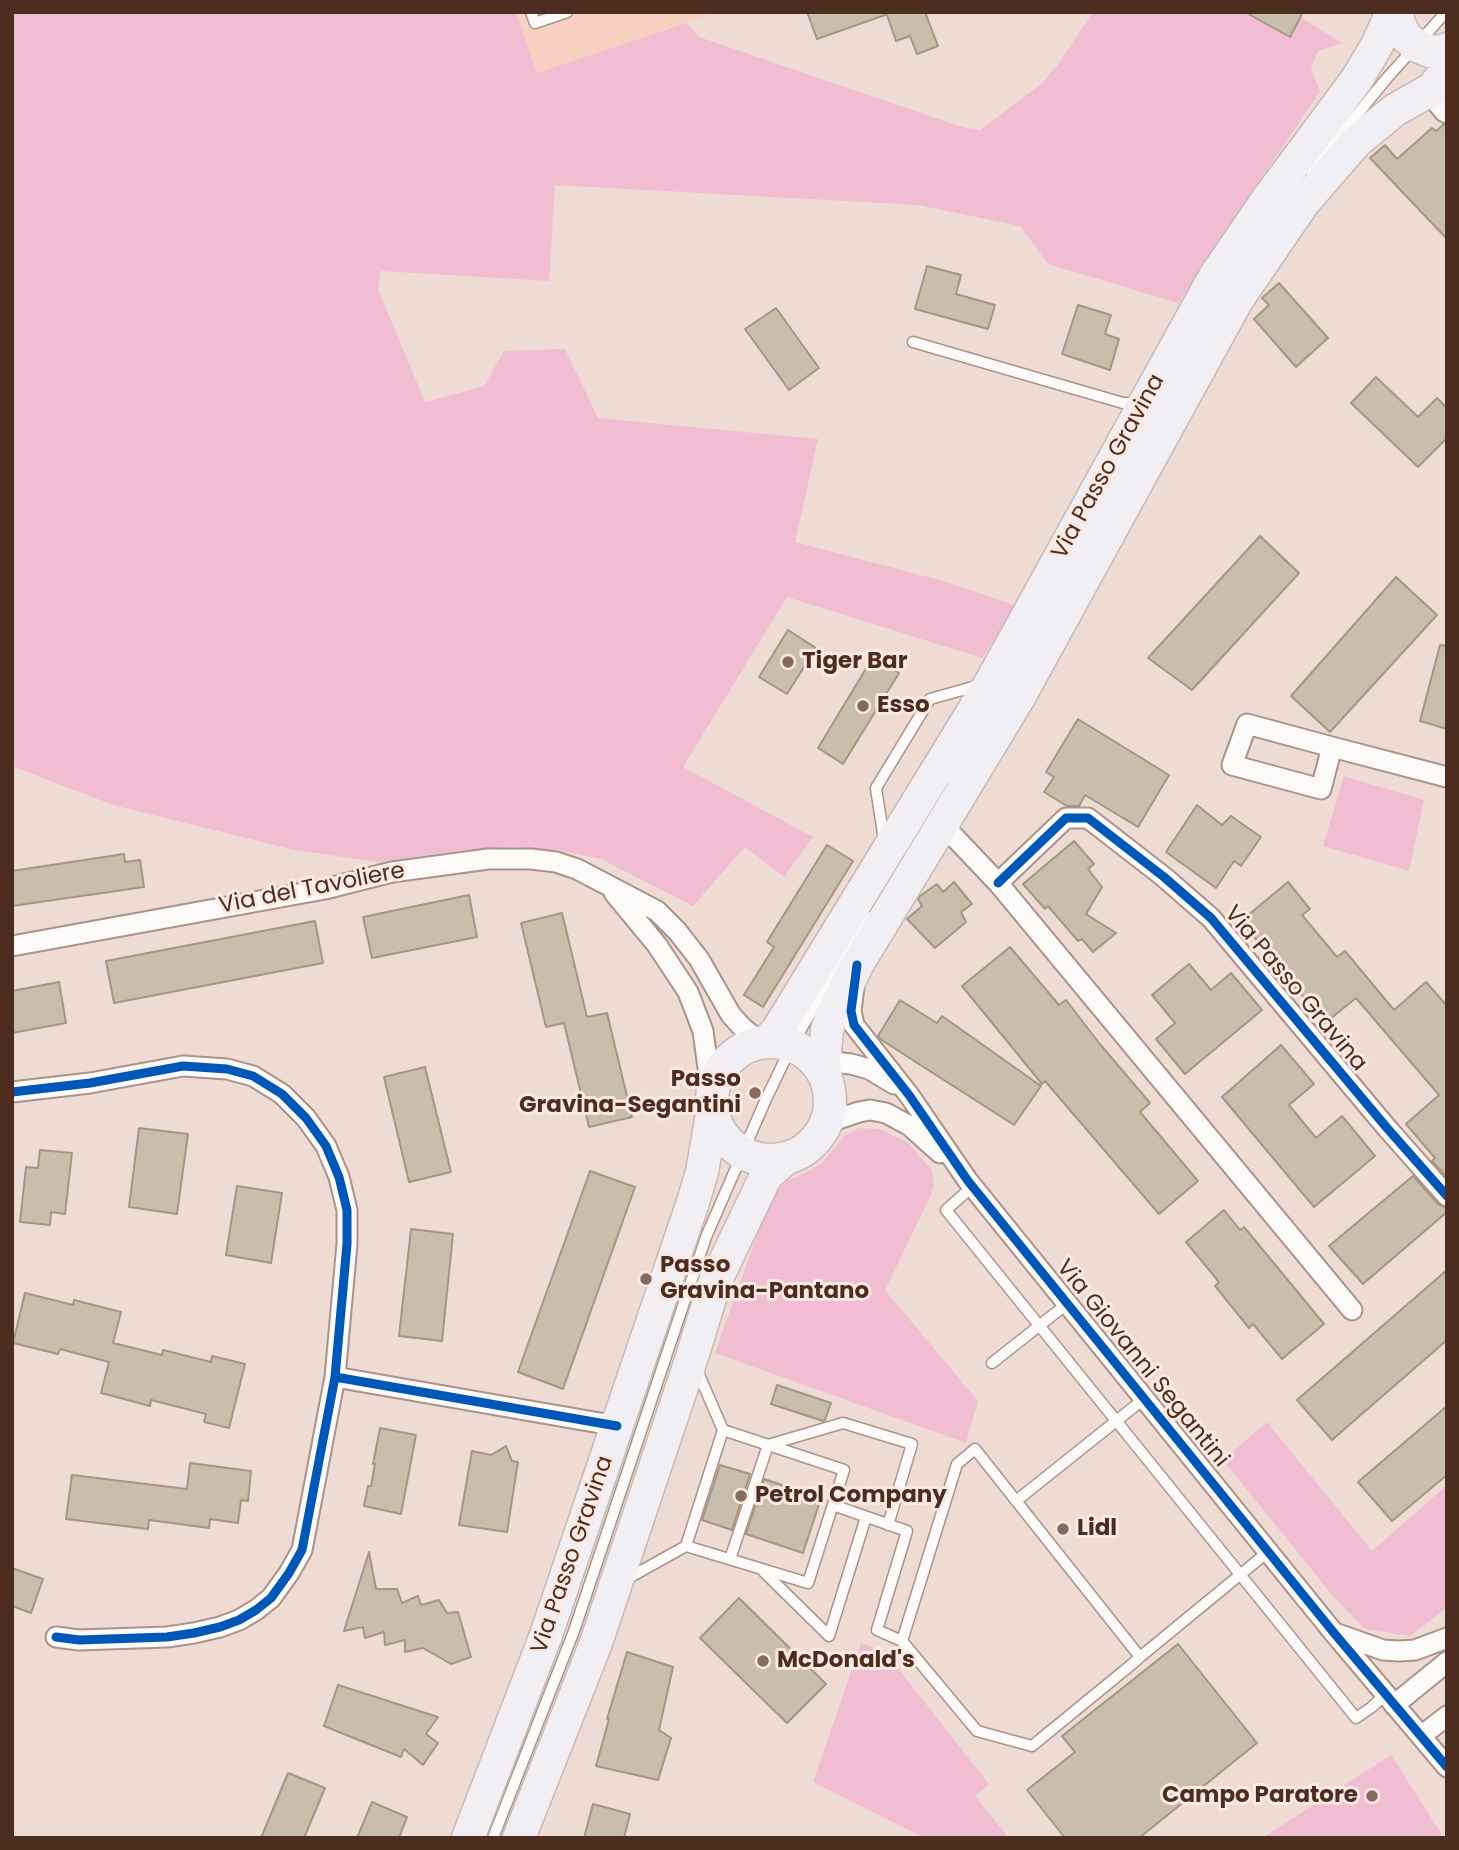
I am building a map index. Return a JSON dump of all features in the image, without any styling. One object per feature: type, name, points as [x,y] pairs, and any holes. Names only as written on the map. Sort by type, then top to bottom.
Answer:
[{"type":"main road","points":[[1357,79],[1373,12]]},
{"type":"main road","points":[[1394,12],[1406,37],[1432,47]]},
{"type":"main road","name":"Via Passo Gravina","points":[[797,1054],[777,1031],[991,682],[1215,276],[1267,200],[1357,79],[1394,12]]},
{"type":"main road","name":"Via Passo Gravina","points":[[468,1838],[546,1635],[702,1172],[716,1081],[724,1065],[744,1048],[797,1054],[827,1030],[857,965],[1018,699],[1237,300],[1304,202],[1357,141],[1395,110],[1442,89]]},
{"type":"main road","points":[[713,1103],[720,1129],[733,1146],[764,1159],[796,1155],[811,1145],[823,1130],[831,1103],[830,1094],[797,1054]]},
{"type":"main road","points":[[513,1837],[596,1643],[715,1282],[766,1177],[786,1158]]},
{"type":"street","points":[[1332,747],[1321,789],[1232,765],[1247,724],[1447,777]]},
{"type":"street","name":"Via Passo Gravina","points":[[998,883],[1066,818],[1088,818],[1164,877],[1211,918],[1447,1196]]},
{"type":"street","points":[[942,824],[998,883],[1352,1310]]},
{"type":"street","name":"Via del Tavoliere","points":[[12,946],[326,889],[392,872],[488,859],[556,862],[577,869],[609,886]]},
{"type":"street","points":[[609,886],[657,911],[677,930],[699,959],[731,1014],[797,1054],[869,1069],[909,1095]]},
{"type":"street","points":[[609,886],[657,945],[688,992],[703,1031],[713,1103]]},
{"type":"street","name":"Via Giovanni Segantini","points":[[857,965],[851,1011],[854,1025],[909,1095],[971,1184],[1334,1633],[1447,1767]]},
{"type":"street","points":[[12,1092],[90,1083],[183,1066],[227,1069],[253,1076],[282,1094],[306,1118],[326,1146],[340,1177],[347,1210],[347,1244],[335,1377],[302,1550],[289,1573],[271,1598],[256,1610],[220,1627],[167,1637],[79,1640],[57,1637]]},
{"type":"street","name":"Via Giovanni Segantini","points":[[823,1130],[838,1119],[859,1112],[870,1110],[886,1113],[910,1126],[971,1184]]},
{"type":"street","points":[[335,1377],[617,1426]]},
{"type":"street","points":[[1334,1633],[1383,1650],[1399,1651],[1415,1650],[1447,1639]]},
{"type":"street","points":[[1390,1699],[1447,1662]]},
{"type":"street","points":[[1421,1736],[1447,1716]]},
{"type":"lane","points":[[531,12],[535,23],[567,12]]},
{"type":"lane","points":[[1302,181],[1387,78],[1432,47],[1446,12]]},
{"type":"lane","points":[[913,342],[1123,403],[1144,403]]},
{"type":"lane","points":[[942,792],[1005,689],[1065,581]]},
{"type":"lane","points":[[886,852],[876,789],[923,710],[930,699],[991,682]]},
{"type":"lane","points":[[513,1837],[574,1632],[706,1237],[765,1099],[797,1054],[871,907]]},
{"type":"lane","points":[[971,1184],[946,1210],[1356,1718],[1390,1699]]},
{"type":"lane","points":[[992,1363],[1068,1303]]},
{"type":"lane","points":[[616,1586],[686,1546],[723,1430],[692,1357]]},
{"type":"lane","points":[[1016,1501],[1145,1398]]},
{"type":"lane","points":[[768,1445],[843,1423],[912,1444],[888,1525]]},
{"type":"lane","points":[[686,1546],[808,1583],[833,1505],[844,1470],[723,1430]]},
{"type":"lane","points":[[730,1559],[768,1445]]},
{"type":"lane","points":[[902,1641],[957,1464],[975,1449],[1140,1657]]},
{"type":"lane","points":[[833,1505],[907,1531],[877,1630],[902,1641],[977,1731],[1032,1746],[1269,1551]]},
{"type":"lane","points":[[761,1569],[829,1636],[866,1517]]},
{"type":"shaded area","points":[[12,12],[516,12],[537,73],[686,23],[699,37],[962,127],[980,130],[1042,83],[1057,66],[1093,12],[1292,12],[1342,43],[1318,51],[1311,68],[1320,91],[1178,303],[1048,264],[1020,226],[918,205],[555,185],[549,281],[381,271],[378,289],[425,402],[484,386],[504,351],[565,349],[598,418],[818,439],[795,542],[947,582],[1017,606],[982,658],[787,597],[683,767],[813,837],[784,877],[745,847],[693,906],[601,859],[563,851],[514,847],[377,862],[290,849],[113,805],[12,766]]},
{"type":"shaded area","points":[[516,12],[717,12],[537,73]]},
{"type":"shaded area","points":[[1344,776],[1424,800],[1409,871],[1323,846]]},
{"type":"shaded area","points":[[859,1128],[879,1129],[907,1142],[932,1170],[934,1184],[931,1195],[885,1290],[978,1401],[966,1443],[715,1353],[770,1198],[787,1181],[822,1163],[844,1136]]},
{"type":"shaded area","points":[[1267,1422],[1372,1551],[1447,1485],[1447,1607],[1410,1636],[1365,1629],[1332,1595],[1223,1460]]},
{"type":"shaded area","points":[[861,1643],[885,1652],[989,1784],[975,1796],[1009,1838],[924,1838],[813,1782]]},
{"type":"shaded area","name":"Campo Paratore","points":[[1391,1755],[1444,1838],[1262,1838]]},
{"type":"building","points":[[807,12],[884,12],[885,15],[817,39]]},
{"type":"building","points":[[886,12],[925,12],[938,46],[917,54],[910,36],[896,41]]},
{"type":"building","points":[[1245,12],[1303,12],[1290,37]]},
{"type":"building","points":[[1447,124],[1447,239],[1370,158],[1385,145],[1397,159],[1432,128],[1436,131]]},
{"type":"building","points":[[927,266],[961,275],[956,294],[995,305],[988,329],[915,309]]},
{"type":"building","points":[[1279,283],[1328,338],[1296,367],[1254,319],[1269,305],[1262,298]]},
{"type":"building","points":[[1078,305],[1111,315],[1105,334],[1119,339],[1110,370],[1062,354]]},
{"type":"building","points":[[776,308],[819,368],[789,390],[745,329]]},
{"type":"building","points":[[1376,377],[1418,417],[1437,398],[1447,408],[1447,438],[1418,467],[1351,403]]},
{"type":"building","points":[[1260,536],[1299,573],[1192,690],[1148,658]]},
{"type":"building","points":[[1396,577],[1437,615],[1330,732],[1291,696]]},
{"type":"building","name":"Tiger Bar","points":[[788,630],[816,648],[787,694],[759,677]]},
{"type":"building","points":[[1440,645],[1447,646],[1447,729],[1420,721]]},
{"type":"building","points":[[873,657],[899,673],[843,764],[818,748]]},
{"type":"building","points":[[1078,719],[1169,775],[1138,827],[1085,795],[1079,806],[1067,806],[1044,792],[1054,777],[1046,772]]},
{"type":"building","points":[[1197,805],[1222,825],[1231,816],[1261,837],[1241,866],[1234,861],[1216,888],[1166,852]]},
{"type":"building","points":[[1074,841],[1094,864],[1088,869],[1102,887],[1086,914],[1116,933],[1093,952],[1082,939],[1078,941],[1048,906],[1045,909],[1023,884]]},
{"type":"building","points":[[827,845],[853,861],[763,1007],[744,995],[774,947],[767,942]]},
{"type":"building","points":[[124,854],[125,862],[140,860],[144,887],[12,906],[12,871]]},
{"type":"building","points":[[954,882],[972,904],[961,912],[966,922],[935,948],[907,919],[922,906],[918,899],[920,896],[937,884],[943,892]]},
{"type":"building","points":[[1288,882],[1310,909],[1302,915],[1337,957],[1345,951],[1394,1010],[1426,982],[1447,1006],[1447,1177],[1432,1161],[1435,1158],[1406,1124],[1439,1095],[1356,998],[1325,1023],[1241,921]]},
{"type":"building","points":[[469,895],[477,937],[372,958],[363,917]]},
{"type":"building","points":[[562,913],[587,1017],[607,1013],[632,1117],[589,1127],[564,1023],[546,1027],[521,923]]},
{"type":"building","points":[[315,921],[323,963],[114,1003],[106,961]]},
{"type":"building","points":[[1010,947],[1059,1005],[1066,1000],[1150,1103],[1140,1112],[1198,1181],[1159,1214],[1045,1081],[1042,1084],[962,986]]},
{"type":"building","points":[[1189,964],[1211,990],[1231,973],[1262,1010],[1185,1074],[1156,1039],[1175,1023],[1152,995]]},
{"type":"building","points":[[59,982],[66,1023],[12,1033],[12,991]]},
{"type":"building","points":[[900,1000],[937,1023],[942,1016],[1041,1086],[1014,1125],[880,1039],[878,1036]]},
{"type":"building","points":[[1281,1045],[1314,1084],[1289,1105],[1316,1138],[1342,1116],[1375,1156],[1314,1207],[1222,1097]]},
{"type":"building","points":[[425,1067],[451,1172],[409,1182],[384,1077]]},
{"type":"building","points":[[139,1128],[188,1134],[177,1214],[129,1207]]},
{"type":"building","points":[[40,1150],[72,1153],[65,1214],[51,1212],[50,1225],[20,1222],[26,1167],[38,1168]]},
{"type":"building","points":[[590,1171],[635,1187],[563,1389],[518,1372]]},
{"type":"building","points":[[1413,1176],[1438,1204],[1447,1208],[1447,1212],[1363,1284],[1329,1246]]},
{"type":"building","points":[[237,1186],[282,1193],[271,1263],[226,1255]]},
{"type":"building","points":[[1224,1210],[1240,1230],[1244,1227],[1324,1324],[1282,1359],[1253,1324],[1249,1328],[1215,1286],[1219,1282],[1186,1242]]},
{"type":"building","points":[[411,1229],[453,1234],[442,1341],[399,1336]]},
{"type":"building","points":[[1447,1270],[1447,1340],[1332,1440],[1297,1400]]},
{"type":"building","points":[[25,1293],[73,1305],[74,1300],[121,1312],[113,1343],[162,1355],[163,1350],[211,1362],[212,1356],[245,1364],[229,1428],[204,1422],[206,1414],[151,1400],[150,1406],[101,1393],[109,1362],[60,1349],[58,1354],[13,1343]]},
{"type":"building","points":[[777,1385],[831,1403],[825,1420],[771,1404]]},
{"type":"building","points":[[1447,1406],[1447,1475],[1392,1521],[1358,1482]]},
{"type":"building","points":[[380,1428],[416,1435],[401,1514],[364,1506],[368,1486],[371,1486]]},
{"type":"building","points":[[506,1446],[512,1461],[518,1462],[507,1532],[459,1525],[472,1451],[491,1455]]},
{"type":"building","points":[[190,1463],[251,1471],[248,1501],[241,1500],[238,1523],[210,1519],[209,1528],[149,1520],[148,1529],[66,1519],[72,1475],[187,1489]]},
{"type":"building","points":[[720,1465],[750,1474],[732,1530],[702,1520]]},
{"type":"building","points":[[764,1479],[821,1498],[803,1553],[746,1534]]},
{"type":"building","points":[[369,1552],[376,1589],[397,1589],[402,1603],[418,1596],[421,1605],[439,1600],[447,1613],[458,1612],[471,1657],[451,1664],[423,1648],[405,1652],[405,1640],[385,1645],[384,1632],[365,1638],[363,1627],[344,1631]]},
{"type":"building","points":[[12,1568],[43,1579],[31,1613],[12,1606]]},
{"type":"building","name":"McDonald's","points":[[739,1598],[826,1684],[787,1723],[700,1638]]},
{"type":"building","points":[[1178,1644],[1257,1743],[1139,1838],[1065,1838],[1027,1790],[1075,1752],[1062,1736]]},
{"type":"building","points":[[627,1652],[673,1667],[659,1730],[671,1738],[658,1780],[596,1766]]},
{"type":"building","points":[[338,1685],[438,1717],[426,1734],[438,1743],[423,1765],[404,1749],[401,1757],[324,1726]]},
{"type":"building","points":[[288,1773],[325,1788],[304,1838],[261,1838]]},
{"type":"building","points":[[372,1802],[407,1817],[399,1838],[357,1838]]},
{"type":"building","points":[[593,1804],[630,1814],[624,1838],[584,1838]]},
{"type":"cycle path","points":[[998,883],[1066,818],[1088,818],[1164,877],[1211,918],[1447,1196]]},
{"type":"cycle path","points":[[857,965],[851,1011],[854,1025],[909,1095],[968,1181],[1334,1633],[1447,1767]]},
{"type":"cycle path","points":[[12,1092],[90,1083],[183,1066],[227,1069],[253,1076],[282,1094],[306,1118],[326,1146],[339,1177],[347,1210],[347,1244],[335,1377],[617,1426]]},
{"type":"cycle path","points":[[56,1637],[79,1640],[167,1637],[194,1633],[239,1620],[271,1598],[302,1550],[335,1377]]},
{"type":"place","name":"Tiger Bar","points":[[788,662]]},
{"type":"place","name":"Esso","points":[[863,706]]},
{"type":"place","name":"Passo Gravina-Segantini","points":[[755,1093]]},
{"type":"place","name":"Passo Gravina-Pantano","points":[[646,1279]]},
{"type":"place","name":"Petrol Company","points":[[741,1496]]},
{"type":"place","name":"Lidl","points":[[1063,1529]]},
{"type":"place","name":"McDonald's","points":[[763,1661]]},
{"type":"place","name":"Campo Paratore","points":[[1372,1796]]}]
